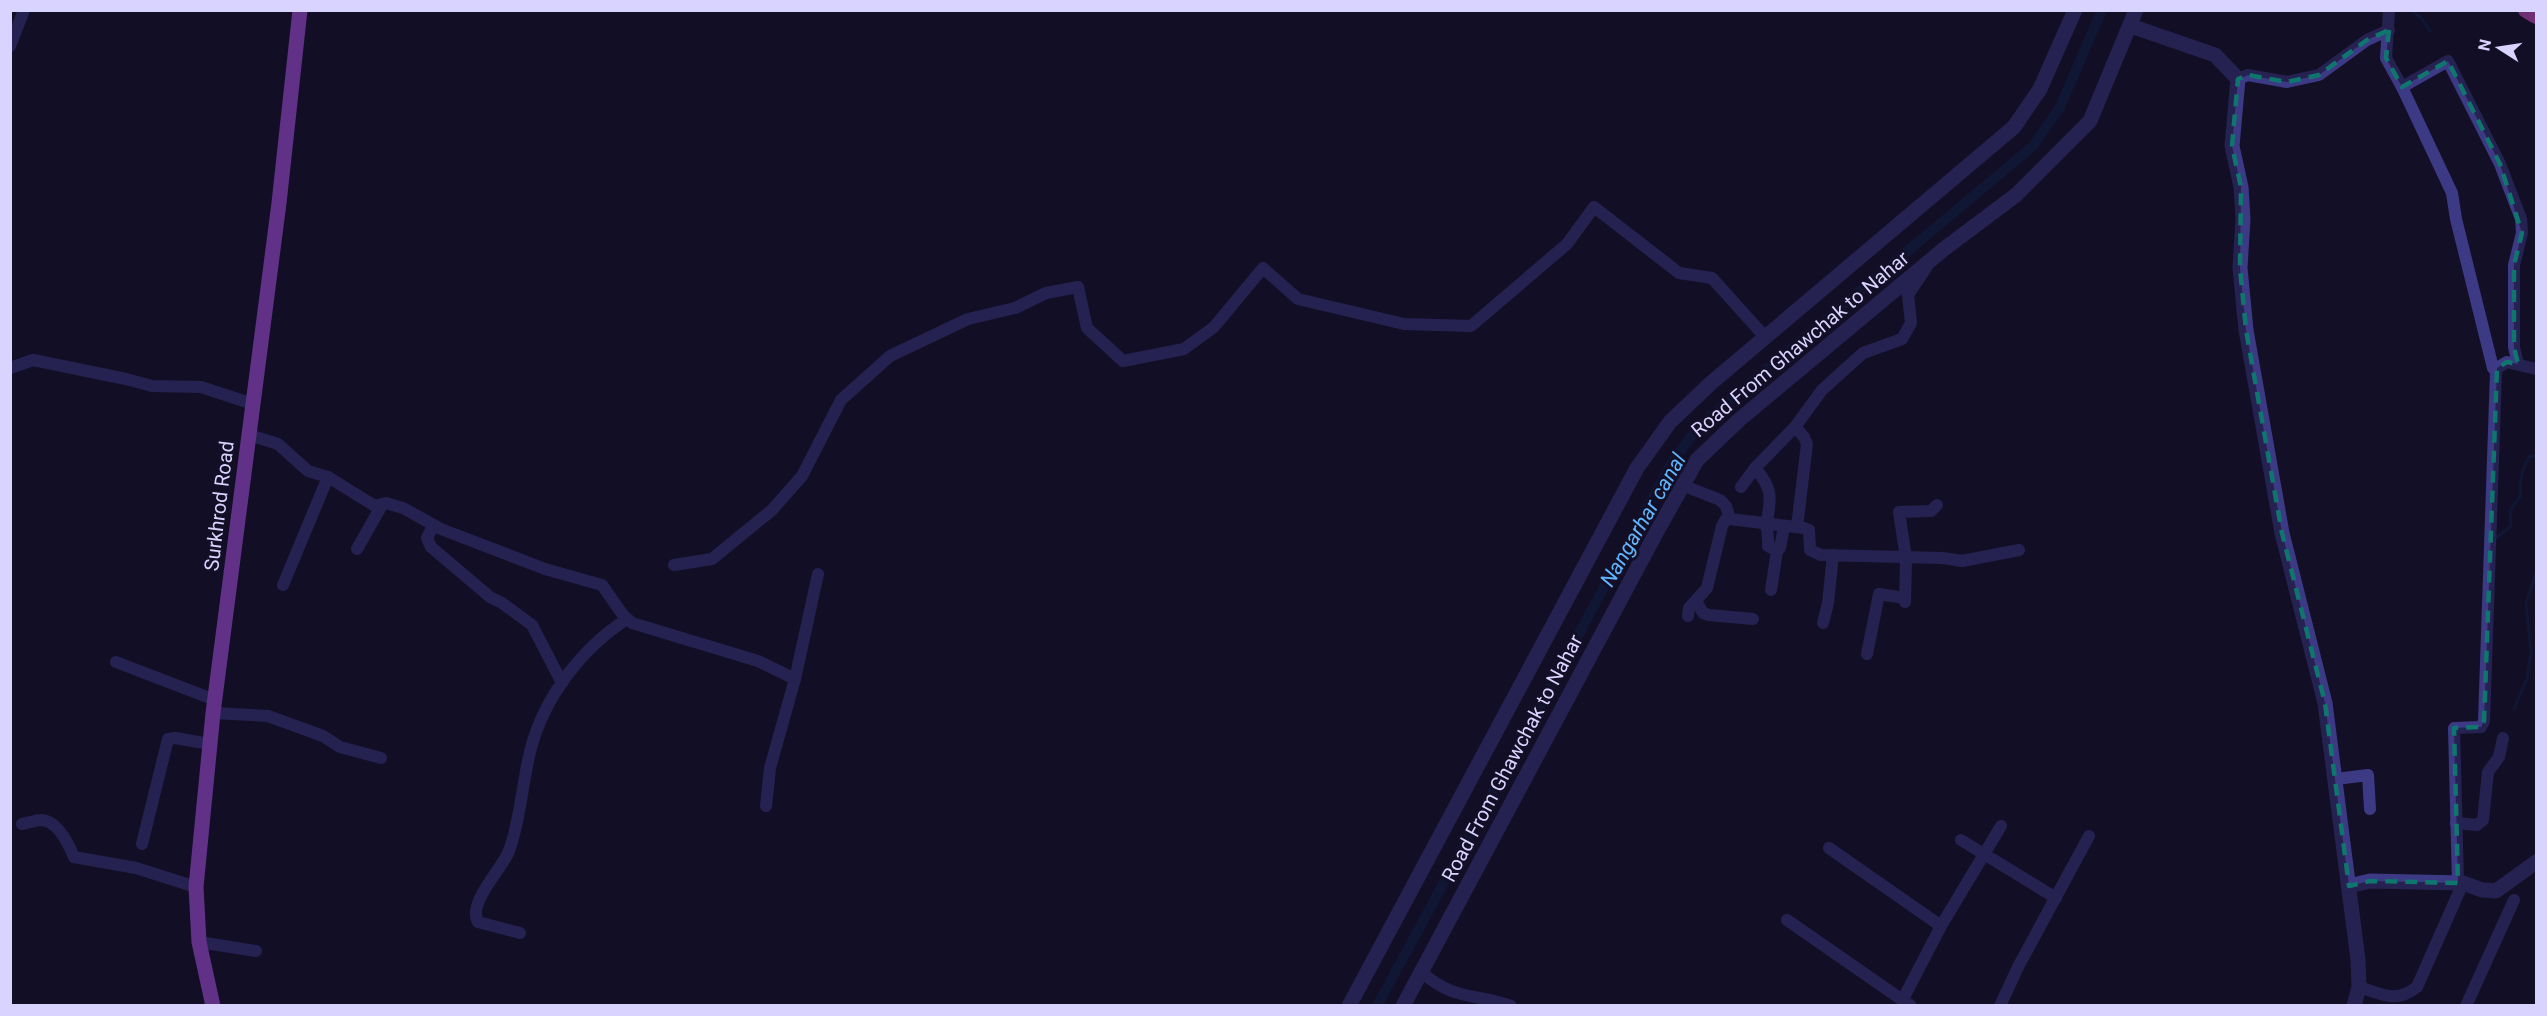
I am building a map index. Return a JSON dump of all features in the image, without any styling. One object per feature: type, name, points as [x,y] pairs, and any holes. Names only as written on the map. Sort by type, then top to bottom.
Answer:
[{"type":"highway","points":[[2526,10],[2536,16]]},
{"type":"main road","name":"Surkhrod Road","points":[[213,1005],[200,942],[196,887],[214,706],[279,203],[300,10]]},
{"type":"street","points":[[10,46],[24,10]]},
{"type":"street","points":[[1349,1005],[1637,468],[1670,422],[1711,383],[2014,128],[2040,89],[2075,10]]},
{"type":"street","name":"Road From Ghawchak to Nahar","points":[[1403,1005],[1697,460],[1739,420],[1932,259],[2016,195],[2090,121],[2136,10]]},
{"type":"street","points":[[2390,10],[2386,58],[2452,193],[2456,219],[2493,368],[2496,372]]},
{"type":"street","points":[[2131,26],[2215,55],[2238,79],[2232,146],[2241,187],[2243,219],[2240,268],[2246,330],[2282,532],[2325,703],[2349,886],[2359,987],[2354,1005]]},
{"type":"street","points":[[2238,79],[2248,75],[2287,82],[2319,75],[2367,40],[2389,30]]},
{"type":"street","points":[[2402,87],[2448,60],[2500,164],[2521,219],[2522,233],[2514,265],[2514,347],[2518,364]]},
{"type":"street","points":[[674,565],[712,559],[772,510],[802,476],[841,400],[890,356],[968,319],[1015,308],[1046,293],[1078,287],[1087,328],[1123,361],[1184,349],[1214,327],[1263,268],[1298,299],[1404,324],[1471,326],[1567,244],[1594,207],[1679,273],[1712,278],[1766,338]]},
{"type":"street","points":[[1741,487],[1755,468],[1795,427],[1822,390],[1863,353],[1902,339],[1911,323],[1908,295],[1932,259]]},
{"type":"street","points":[[10,368],[33,360],[152,386],[201,387],[254,404]]},
{"type":"street","points":[[2359,987],[2409,1001],[2461,883],[2456,823],[2454,728],[2481,727],[2484,721],[2496,372],[2507,362],[2536,369]]},
{"type":"street","points":[[1771,590],[1777,551],[1790,527],[1807,444],[1795,427]]},
{"type":"street","points":[[249,435],[278,444],[308,471],[328,477],[370,504],[375,506],[391,504],[403,508],[433,526],[545,569],[602,585],[627,619],[655,631],[758,661],[795,679]]},
{"type":"street","points":[[1755,468],[1766,481],[1771,495],[1767,525],[1768,546],[1777,551]]},
{"type":"street","points":[[283,585],[328,477]]},
{"type":"street","points":[[1682,485],[1720,500],[1726,506],[1730,519]]},
{"type":"street","points":[[357,549],[381,505]]},
{"type":"street","points":[[1867,654],[1879,594],[1905,600],[1906,558],[1899,512],[1931,511],[1937,505]]},
{"type":"street","points":[[1688,616],[1689,609],[1707,588],[1722,526],[1726,519],[1809,530],[1810,550],[1821,555],[1943,558],[1962,561],[2019,550]]},
{"type":"street","points":[[433,526],[427,538],[431,547],[490,597],[532,625],[562,683]]},
{"type":"street","points":[[1823,623],[1828,603],[1833,555]]},
{"type":"street","points":[[766,806],[770,768],[795,679],[818,574]]},
{"type":"street","points":[[1696,601],[1703,613],[1709,615],[1752,619]]},
{"type":"street","points":[[520,933],[478,922],[476,917],[482,893],[489,879],[500,869],[509,851],[541,715],[562,683],[604,633],[627,619]]},
{"type":"street","points":[[116,662],[214,706],[268,716],[323,736],[340,747],[381,758]]},
{"type":"street","points":[[142,844],[168,739],[175,738],[210,744]]},
{"type":"street","points":[[2456,823],[2477,825],[2483,820],[2488,772],[2499,757],[2503,738]]},
{"type":"street","points":[[2336,779],[2368,775],[2370,809]]},
{"type":"street","points":[[22,824],[42,820],[49,822],[67,840],[74,857],[136,868],[196,887]]},
{"type":"street","points":[[1787,920],[1907,1002],[1941,926],[2001,826]]},
{"type":"street","points":[[2000,1005],[2089,836]]},
{"type":"street","points":[[1961,840],[2056,898]]},
{"type":"street","points":[[1829,848],[1941,926]]},
{"type":"street","points":[[2349,886],[2370,881],[2461,883],[2482,890],[2496,891],[2536,862]]},
{"type":"street","points":[[2466,1005],[2514,900]]},
{"type":"street","points":[[200,942],[256,951]]},
{"type":"street","points":[[1421,972],[1437,986],[1460,996],[1511,1005]]},
{"type":"highlighted area","points":[[2389,30],[2386,58],[2402,87],[2448,61],[2500,164],[2522,233],[2514,265],[2514,347],[2518,364],[2507,362],[2497,368],[2484,721],[2481,727],[2454,728],[2458,883],[2370,881],[2349,886],[2325,703],[2282,533],[2246,330],[2240,268],[2241,187],[2232,146],[2238,79],[2248,75],[2287,82],[2319,75],[2367,40]]},
{"type":"waterway","name":"Nangarhar canal","points":[[1377,1006],[1672,462],[1700,425],[2033,146],[2060,107],[2102,10]]},
{"type":"waterway","points":[[2411,10],[2421,18],[2430,31]]},
{"type":"waterway","points":[[2496,538],[2511,526],[2510,511],[2521,495],[2520,485],[2523,471],[2529,457],[2536,455]]},
{"type":"waterway","points":[[2514,709],[2527,679],[2531,652],[2526,604],[2536,573]]}]
